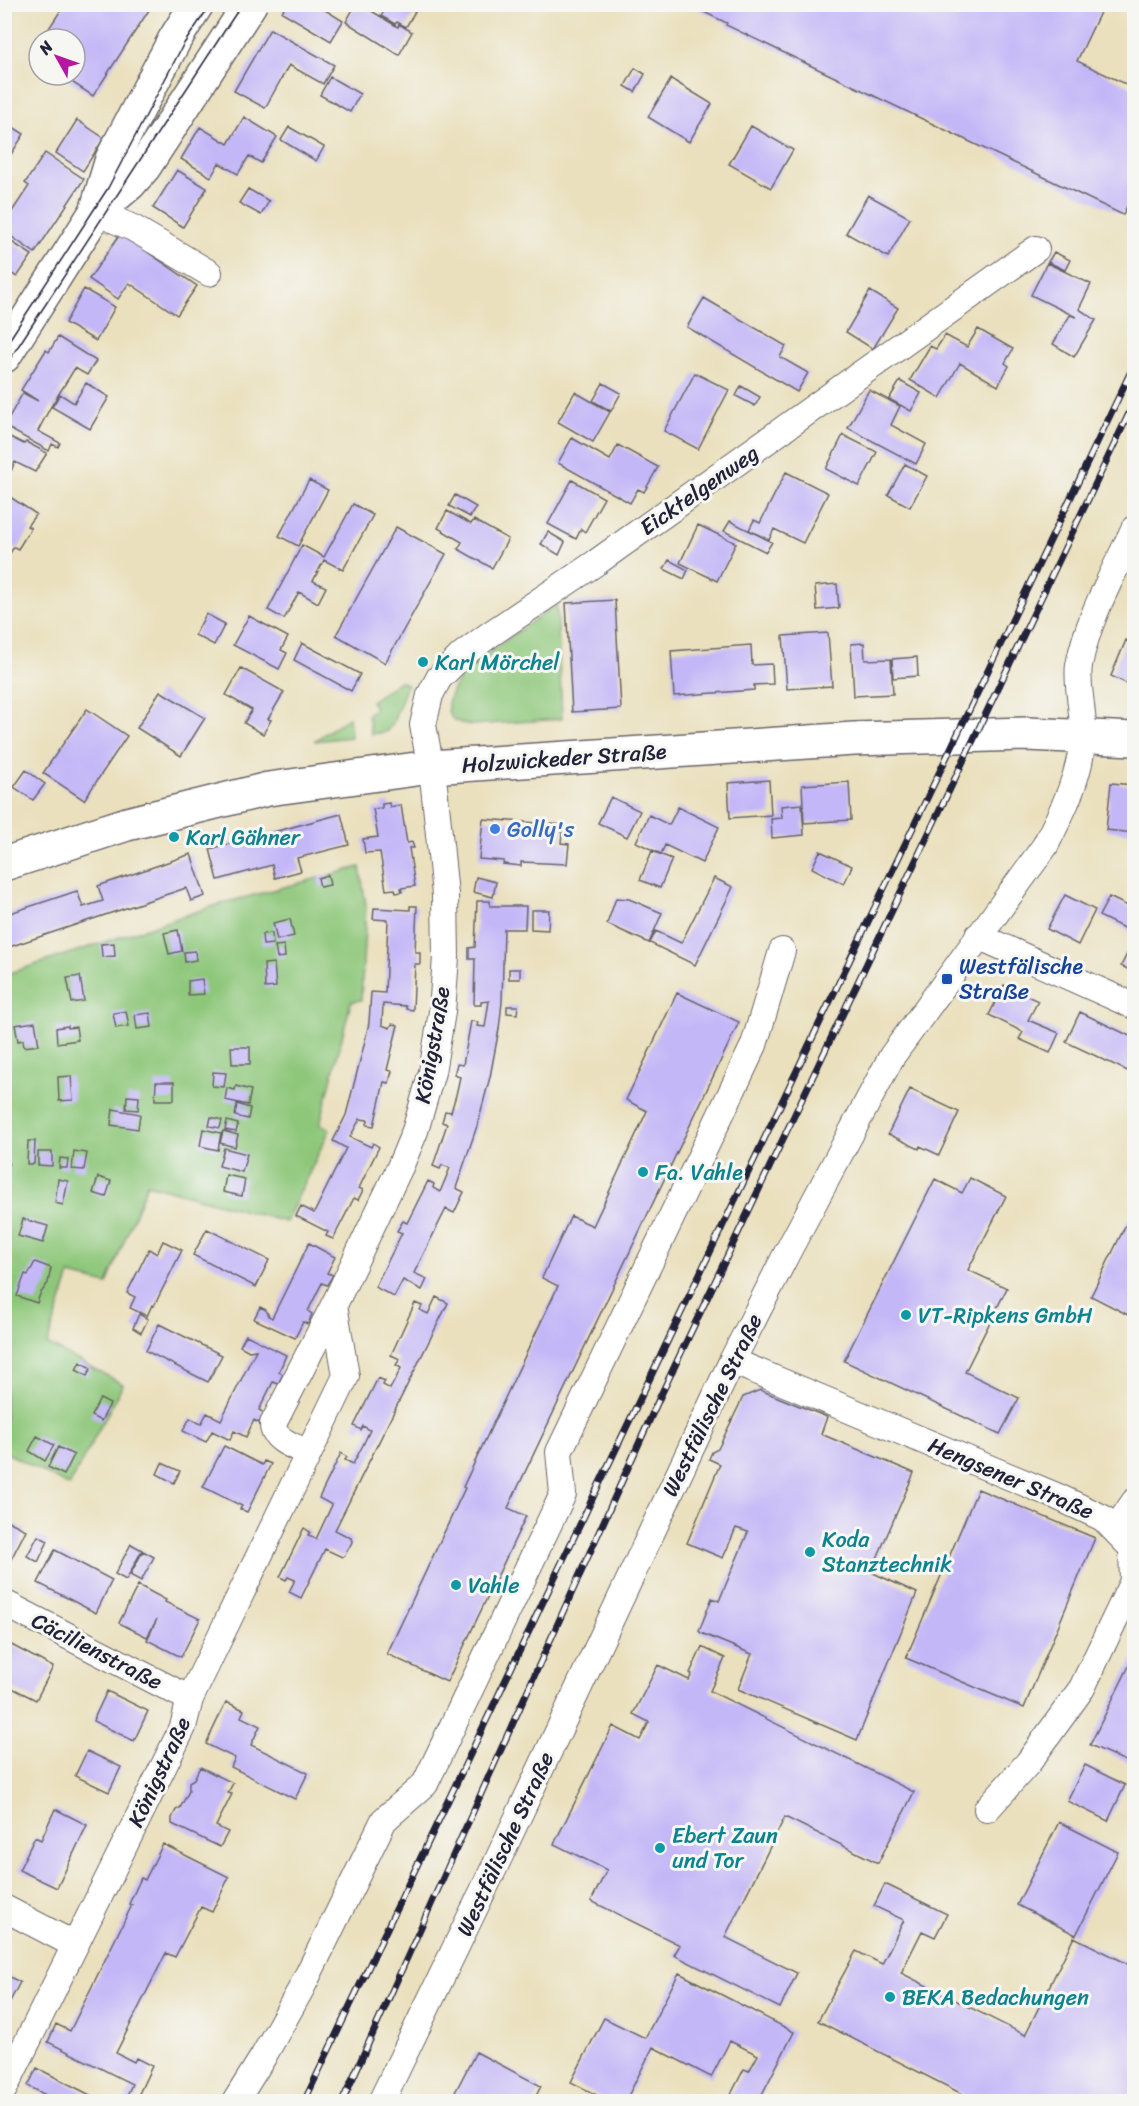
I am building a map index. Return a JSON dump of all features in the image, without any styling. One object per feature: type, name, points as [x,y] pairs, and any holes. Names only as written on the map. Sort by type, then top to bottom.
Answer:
[{"type":"main road","points":[[4,356],[96,212],[112,159],[175,39],[197,4]]},
{"type":"main road","points":[[96,212],[130,183],[144,166],[250,4]]},
{"type":"main road","name":"Holzwickeder Straße","points":[[4,864],[127,824],[268,789],[431,766],[854,739],[1027,734],[1134,739]]},
{"type":"street","points":[[96,212],[133,228],[209,273]]},
{"type":"street","name":"Eicktelgenweg","points":[[431,766],[423,725],[430,695],[439,678],[462,655],[858,378],[1036,249]]},
{"type":"street","name":"Westfälische Straße","points":[[381,2102],[732,1361],[892,1056],[1045,846],[1074,786],[1083,735],[1078,668],[1088,629],[1134,529]]},
{"type":"street","name":"Königstraße","points":[[309,1453],[276,1436],[273,1424],[334,1305],[400,1167],[415,1131],[432,1072],[442,1012],[446,946],[445,895],[431,766]]},
{"type":"street","points":[[978,936],[1134,1006]]},
{"type":"street","points":[[235,2102],[301,1989],[384,1820],[425,1784],[563,1494],[559,1452],[754,1045],[782,951]]},
{"type":"street","name":"Königstraße","points":[[4,2089],[183,1727],[190,1699],[346,1376],[334,1305]]},
{"type":"street","name":"Hengsener Straße","points":[[732,1361],[1056,1496],[1103,1518],[1132,1548],[1133,1581],[1082,1688],[1028,1763],[987,1809]]},
{"type":"street","points":[[1115,1530],[1134,1502]]},
{"type":"street","name":"Cäcilienstraße","points":[[4,1603],[190,1699]]},
{"type":"street","points":[[4,1908],[75,1945]]},
{"type":"green space","points":[[557,604],[562,719],[473,725],[460,723],[452,718],[448,711],[448,703],[467,668]]},
{"type":"green space","points":[[400,681],[407,685],[393,723],[386,732],[371,734],[368,714],[375,708],[371,701]]},
{"type":"green space","points":[[349,717],[351,737],[314,741]]},
{"type":"green space","points":[[360,867],[366,906],[361,1000],[351,1002],[320,1124],[330,1129],[286,1222],[147,1184],[107,1284],[70,1275],[47,1344],[123,1384],[69,1486],[5,1452],[4,975],[220,904]]},
{"type":"building","points":[[65,4],[153,4],[93,96],[79,87],[87,87],[87,27],[50,27]]},
{"type":"building","points":[[356,4],[412,32],[399,55],[346,22]]},
{"type":"building","points":[[391,4],[411,4],[417,8],[406,27],[381,16]]},
{"type":"building","points":[[687,4],[1104,4],[1077,61],[1134,88],[1134,190],[1123,215],[726,25],[727,23]]},
{"type":"building","points":[[286,5],[328,5],[325,10],[343,21],[331,41],[282,12]]},
{"type":"building","points":[[270,29],[334,65],[323,84],[289,65],[265,108],[234,91]]},
{"type":"building","points":[[635,68],[645,74],[635,92],[625,86]]},
{"type":"building","points":[[330,77],[360,94],[350,112],[320,95]]},
{"type":"building","points":[[671,79],[712,104],[689,142],[648,117]]},
{"type":"building","points":[[244,117],[277,137],[261,163],[249,156],[238,174],[219,163],[211,177],[181,159],[200,127],[228,144]]},
{"type":"building","points":[[77,120],[104,138],[83,171],[56,153]]},
{"type":"building","points":[[5,122],[24,134],[5,164]]},
{"type":"building","points":[[751,126],[793,150],[771,188],[729,164]]},
{"type":"building","points":[[289,127],[324,147],[316,161],[281,140]]},
{"type":"building","points":[[45,153],[84,179],[35,253],[5,232],[5,222],[29,186],[25,183]]},
{"type":"building","points":[[177,170],[207,188],[183,227],[153,208]]},
{"type":"building","points":[[248,189],[269,201],[261,215],[239,203]]},
{"type":"building","points":[[868,195],[910,218],[888,257],[846,233]]},
{"type":"building","points":[[123,230],[151,249],[149,253],[197,286],[177,315],[129,283],[118,299],[89,279]]},
{"type":"building","points":[[4,237],[32,255],[17,277],[4,269]]},
{"type":"building","points":[[1054,252],[1070,260],[1065,270],[1048,262]]},
{"type":"building","points":[[1047,263],[1091,284],[1079,309],[1096,320],[1074,357],[1053,344],[1070,315],[1076,317],[1031,295]]},
{"type":"building","points":[[84,289],[115,307],[96,341],[65,323]]},
{"type":"building","points":[[870,291],[898,308],[873,349],[846,332]]},
{"type":"building","points":[[704,298],[786,346],[780,357],[808,373],[797,392],[687,327]]},
{"type":"building","points":[[978,329],[1013,349],[1005,363],[1009,366],[998,386],[960,363],[940,398],[910,380],[930,346],[936,349],[945,335],[967,347]]},
{"type":"building","points":[[58,337],[96,361],[87,375],[75,368],[50,408],[38,431],[60,443],[58,447],[52,444],[49,451],[4,426],[23,393],[38,401],[21,390],[46,350],[49,352]]},
{"type":"building","points":[[695,373],[729,390],[698,449],[664,431]]},
{"type":"building","points":[[900,381],[921,393],[911,411],[889,399]]},
{"type":"building","points":[[86,383],[109,397],[90,429],[52,407],[60,394],[74,403]]},
{"type":"building","points":[[603,383],[621,393],[611,411],[593,401]]},
{"type":"building","points":[[741,386],[760,397],[755,406],[736,396]]},
{"type":"building","points":[[869,390],[900,406],[891,425],[926,444],[916,464],[848,428]]},
{"type":"building","points":[[575,392],[610,412],[593,442],[558,422]]},
{"type":"building","points":[[4,434],[47,453],[35,472],[15,462],[11,471],[4,468]]},
{"type":"building","points":[[843,435],[877,452],[859,486],[826,469]]},
{"type":"building","points":[[572,438],[610,460],[618,445],[658,467],[644,492],[638,489],[630,503],[558,463]]},
{"type":"building","points":[[905,464],[927,476],[910,507],[888,495]]},
{"type":"building","points":[[786,472],[828,493],[803,543],[774,529],[769,540],[749,530],[754,520],[760,523]]},
{"type":"building","points":[[309,480],[328,490],[298,546],[279,536]]},
{"type":"building","points":[[572,480],[604,498],[585,532],[581,529],[576,539],[548,524]]},
{"type":"building","points":[[4,493],[36,514],[27,526],[31,528],[18,549],[14,547],[4,562]]},
{"type":"building","points":[[455,495],[476,507],[470,517],[449,506]]},
{"type":"building","points":[[353,504],[373,515],[343,570],[324,560],[313,581],[326,587],[318,603],[299,592],[284,619],[268,610],[302,545],[324,557]]},
{"type":"building","points":[[447,511],[471,524],[474,520],[508,539],[492,568],[458,549],[462,542],[438,528]]},
{"type":"building","points":[[730,521],[772,542],[766,552],[724,531]]},
{"type":"building","points":[[698,525],[736,543],[717,581],[680,563]]},
{"type":"building","points":[[396,527],[446,554],[385,663],[336,635]]},
{"type":"building","points":[[548,532],[565,542],[559,555],[541,544]]},
{"type":"building","points":[[669,560],[688,570],[684,579],[664,569]]},
{"type":"building","points":[[837,584],[839,608],[817,610],[815,586]]},
{"type":"building","points":[[615,600],[621,709],[572,712],[566,603]]},
{"type":"building","points":[[206,614],[225,624],[214,645],[195,635]]},
{"type":"building","points":[[249,616],[288,637],[281,650],[287,653],[279,669],[233,645]]},
{"type":"building","points":[[828,633],[832,686],[787,689],[783,636]]},
{"type":"building","points":[[1131,633],[1134,634],[1134,687],[1111,676]]},
{"type":"building","points":[[302,643],[360,674],[351,691],[294,660]]},
{"type":"building","points":[[864,643],[865,660],[891,659],[893,694],[854,696],[851,644]]},
{"type":"building","points":[[751,645],[752,665],[772,664],[773,684],[754,685],[754,690],[674,696],[671,651]]},
{"type":"building","points":[[917,657],[918,676],[893,678],[892,659]]},
{"type":"building","points":[[241,668],[284,692],[268,719],[271,720],[263,734],[244,723],[252,710],[226,695]]},
{"type":"building","points":[[160,691],[205,718],[181,756],[137,728]]},
{"type":"building","points":[[87,709],[127,736],[84,800],[43,773]]},
{"type":"building","points":[[26,770],[45,784],[33,800],[14,787]]},
{"type":"building","points":[[769,780],[771,815],[730,818],[728,783]]},
{"type":"building","points":[[849,782],[851,820],[804,823],[802,785]]},
{"type":"building","points":[[1111,783],[1134,785],[1134,833],[1106,830]]},
{"type":"building","points":[[611,797],[640,811],[627,837],[598,823]]},
{"type":"building","points":[[389,803],[390,807],[401,805],[407,843],[412,842],[414,848],[409,848],[415,886],[401,888],[402,892],[396,893],[395,889],[386,890],[380,852],[365,853],[363,839],[378,837],[373,809],[382,808],[382,804]]},
{"type":"building","points":[[802,804],[804,835],[772,838],[771,819],[782,818],[781,806]]},
{"type":"building","points":[[678,807],[719,827],[702,863],[665,845],[661,854],[636,842],[649,815],[669,825]]},
{"type":"building","points":[[341,814],[349,845],[297,858],[301,871],[275,878],[272,865],[218,880],[210,849]]},
{"type":"building","points":[[483,819],[563,825],[561,843],[569,844],[567,864],[521,862],[521,866],[503,864],[504,861],[479,859]]},
{"type":"building","points":[[652,851],[672,859],[660,888],[640,880]]},
{"type":"building","points":[[820,851],[852,866],[844,884],[812,868]]},
{"type":"building","points":[[191,854],[205,896],[191,901],[186,888],[6,948],[11,964],[4,966],[4,915],[77,891],[83,907],[103,901],[98,886]]},
{"type":"building","points":[[328,875],[330,885],[320,887],[318,878]]},
{"type":"building","points":[[476,877],[496,882],[493,897],[473,892]]},
{"type":"building","points":[[714,878],[733,887],[695,965],[650,943],[656,931],[681,943]]},
{"type":"building","points":[[1065,895],[1095,910],[1078,945],[1047,929]]},
{"type":"building","points":[[1109,897],[1134,909],[1134,933],[1099,916]]},
{"type":"building","points":[[616,898],[629,899],[662,913],[649,943],[607,924]]},
{"type":"building","points":[[477,901],[490,901],[490,906],[526,906],[525,929],[504,929],[499,1029],[490,1077],[477,1126],[456,1188],[464,1192],[454,1213],[446,1209],[414,1273],[427,1279],[422,1290],[403,1280],[394,1297],[375,1287],[402,1233],[397,1231],[403,1221],[407,1223],[428,1181],[434,1184],[433,1188],[440,1192],[450,1168],[442,1165],[440,1169],[433,1166],[447,1124],[442,1122],[445,1111],[451,1112],[456,1095],[460,1077],[454,1075],[457,1064],[463,1065],[471,1021],[478,1022],[477,1026],[485,1027],[489,1001],[481,1002],[481,1005],[474,1005],[475,959],[469,959],[469,948],[475,947]]},
{"type":"building","points":[[410,906],[417,906],[415,952],[420,952],[420,964],[415,964],[413,1010],[406,1009],[406,1006],[383,1004],[382,1025],[390,1028],[392,1024],[398,1025],[387,1070],[392,1071],[389,1083],[384,1082],[374,1126],[367,1125],[368,1120],[360,1119],[350,1137],[371,1147],[373,1143],[379,1147],[359,1188],[363,1190],[358,1200],[354,1198],[333,1239],[326,1236],[328,1232],[296,1216],[301,1206],[314,1213],[346,1148],[333,1141],[346,1115],[364,1045],[369,1023],[371,992],[385,993],[388,920],[373,919],[374,908],[410,910]]},
{"type":"building","points":[[531,910],[549,910],[548,930],[531,929]]},
{"type":"building","points":[[290,919],[294,936],[277,940],[273,923]]},
{"type":"building","points":[[178,930],[182,951],[169,954],[164,933]]},
{"type":"building","points":[[272,933],[273,944],[263,945],[262,934]]},
{"type":"building","points":[[1134,940],[1134,972],[1121,966]]},
{"type":"building","points":[[114,943],[115,956],[102,957],[101,944]]},
{"type":"building","points":[[284,945],[285,957],[277,958],[275,946]]},
{"type":"building","points":[[195,951],[196,960],[185,962],[184,952]]},
{"type":"building","points":[[274,963],[276,987],[265,988],[264,964]]},
{"type":"building","points":[[509,969],[520,969],[520,979],[509,979]]},
{"type":"building","points":[[80,976],[84,1001],[72,1003],[67,978]]},
{"type":"building","points":[[202,979],[204,994],[188,995],[188,981]]},
{"type":"building","points":[[1004,985],[1038,1001],[1028,1020],[1059,1033],[1050,1053],[1019,1039],[1023,1032],[989,1015]]},
{"type":"building","points":[[677,993],[739,1022],[508,1508],[526,1516],[447,1682],[387,1654],[558,1286],[542,1278],[571,1216],[593,1226],[647,1111],[626,1100]]},
{"type":"building","points":[[507,1006],[518,1006],[517,1014],[507,1013]]},
{"type":"building","points":[[126,1011],[129,1026],[116,1028],[113,1013]]},
{"type":"building","points":[[1080,1012],[1134,1038],[1134,1074],[1066,1042]]},
{"type":"building","points":[[150,1013],[152,1027],[137,1029],[135,1015]]},
{"type":"building","points":[[35,1022],[39,1045],[24,1047],[23,1040],[18,1041],[15,1025]]},
{"type":"building","points":[[68,1026],[68,1028],[76,1027],[78,1040],[57,1043],[56,1028]]},
{"type":"building","points":[[231,1047],[250,1047],[250,1064],[232,1064]]},
{"type":"building","points":[[213,1072],[226,1073],[224,1087],[212,1086]]},
{"type":"building","points":[[71,1076],[73,1100],[59,1101],[58,1077]]},
{"type":"building","points":[[156,1082],[174,1082],[174,1100],[155,1100]]},
{"type":"building","points":[[236,1086],[251,1090],[248,1105],[225,1100],[227,1088],[235,1090]]},
{"type":"building","points":[[910,1089],[959,1112],[939,1155],[920,1146],[919,1149],[888,1134]]},
{"type":"building","points":[[127,1096],[139,1097],[138,1110],[126,1109]]},
{"type":"building","points":[[237,1104],[250,1108],[248,1119],[235,1116]]},
{"type":"building","points":[[113,1109],[140,1114],[138,1129],[111,1125]]},
{"type":"building","points":[[211,1117],[222,1120],[220,1128],[209,1126]]},
{"type":"building","points":[[4,1118],[8,1118],[9,1137],[4,1137]]},
{"type":"building","points":[[227,1121],[238,1124],[236,1132],[225,1130]]},
{"type":"building","points":[[203,1129],[221,1133],[218,1150],[200,1146]]},
{"type":"building","points":[[223,1131],[238,1135],[235,1147],[220,1143]]},
{"type":"building","points":[[28,1141],[35,1141],[34,1164],[27,1164]]},
{"type":"building","points":[[224,1148],[247,1154],[242,1172],[219,1166]]},
{"type":"building","points":[[74,1151],[87,1153],[84,1170],[72,1169]]},
{"type":"building","points":[[38,1152],[52,1152],[52,1166],[38,1165]]},
{"type":"building","points":[[60,1158],[68,1159],[67,1168],[59,1168]]},
{"type":"building","points":[[4,1160],[9,1162],[5,1176],[4,1176]]},
{"type":"building","points":[[226,1175],[245,1179],[242,1196],[223,1192]]},
{"type":"building","points":[[98,1177],[111,1181],[106,1197],[93,1193]]},
{"type":"building","name":"VT-Ripkens GmbH","points":[[970,1178],[1006,1196],[968,1270],[1007,1288],[965,1372],[1019,1398],[1000,1434],[844,1361],[935,1179],[962,1193]]},
{"type":"building","points":[[58,1179],[68,1181],[63,1205],[55,1203]]},
{"type":"building","points":[[1134,1208],[1134,1318],[1091,1296]]},
{"type":"building","points":[[23,1219],[48,1226],[43,1243],[18,1236]]},
{"type":"building","points":[[207,1229],[269,1260],[256,1287],[193,1255]]},
{"type":"building","points":[[163,1241],[182,1250],[147,1316],[130,1308],[135,1297],[127,1293],[149,1249],[157,1254]]},
{"type":"building","points":[[309,1243],[335,1257],[327,1273],[333,1275],[327,1285],[322,1283],[308,1311],[312,1314],[308,1324],[303,1322],[295,1338],[254,1319],[260,1307],[266,1310],[272,1318]]},
{"type":"building","points":[[35,1262],[51,1268],[48,1283],[37,1303],[17,1296],[25,1274],[28,1275]]},
{"type":"building","points":[[436,1297],[448,1303],[335,1530],[351,1538],[352,1542],[342,1557],[325,1549],[301,1598],[289,1592],[295,1580],[280,1577],[304,1528],[310,1532],[308,1535],[316,1539],[332,1505],[319,1498],[341,1453],[347,1457],[345,1460],[353,1464],[363,1445],[370,1430],[363,1426],[361,1430],[354,1426],[378,1378],[385,1381],[383,1385],[390,1389],[401,1368],[396,1365],[400,1359],[391,1355],[415,1303],[422,1306],[420,1310],[428,1314]]},
{"type":"building","points":[[139,1314],[148,1319],[141,1333],[133,1328]]},
{"type":"building","points":[[159,1324],[222,1355],[208,1382],[146,1351]]},
{"type":"building","points":[[246,1335],[286,1355],[279,1372],[283,1374],[278,1384],[273,1382],[259,1410],[264,1413],[259,1423],[254,1420],[246,1437],[234,1431],[230,1440],[212,1431],[206,1442],[183,1431],[190,1418],[201,1424],[207,1413],[221,1420],[256,1350],[249,1351],[240,1346]]},
{"type":"building","points":[[80,1362],[91,1368],[87,1376],[76,1370]]},
{"type":"building","name":"Koda Stanztechnik","points":[[760,1390],[827,1417],[821,1434],[914,1473],[871,1572],[917,1593],[857,1740],[738,1689],[752,1654],[699,1631],[712,1598],[719,1601],[748,1532],[736,1528],[723,1558],[687,1543],[720,1464],[709,1459],[712,1452],[718,1449],[743,1397]]},
{"type":"building","points":[[100,1399],[110,1404],[101,1421],[91,1416]]},
{"type":"building","points":[[37,1436],[54,1445],[45,1461],[29,1451]]},
{"type":"building","points":[[224,1446],[262,1465],[264,1461],[271,1464],[247,1512],[240,1509],[242,1506],[203,1487]]},
{"type":"building","points":[[58,1447],[74,1455],[64,1475],[48,1467]]},
{"type":"building","points":[[162,1463],[180,1471],[174,1483],[157,1474]]},
{"type":"building","points":[[978,1489],[1095,1538],[1024,1708],[906,1658]]},
{"type":"building","points":[[4,1519],[26,1530],[7,1567],[4,1565]]},
{"type":"building","points":[[38,1536],[48,1541],[38,1562],[27,1556]]},
{"type":"building","points":[[131,1544],[142,1550],[126,1580],[115,1574]]},
{"type":"building","points":[[55,1550],[112,1580],[96,1613],[38,1583]]},
{"type":"building","points":[[143,1551],[154,1557],[141,1581],[130,1575]]},
{"type":"building","points":[[138,1585],[166,1600],[165,1602],[200,1619],[181,1657],[147,1640],[157,1619],[147,1637],[119,1623]]},
{"type":"building","points":[[4,1641],[53,1667],[36,1700],[4,1684]]},
{"type":"building","points":[[702,1647],[725,1658],[710,1691],[914,1792],[878,1863],[785,1817],[725,1937],[797,1973],[780,2008],[674,1955],[680,1945],[591,1901],[607,1870],[554,1844],[613,1726],[640,1740],[649,1722],[633,1714],[658,1665],[689,1680]]},
{"type":"building","points":[[1134,1656],[1134,1765],[1090,1745]]},
{"type":"building","points":[[107,1691],[148,1711],[134,1741],[93,1721]]},
{"type":"building","points":[[226,1702],[244,1710],[241,1717],[260,1726],[251,1745],[308,1773],[295,1799],[231,1767],[235,1758],[206,1744]]},
{"type":"building","points":[[87,1751],[121,1767],[109,1792],[75,1776]]},
{"type":"building","points":[[1085,1765],[1125,1785],[1108,1821],[1067,1801]]},
{"type":"building","points":[[200,1767],[233,1783],[228,1793],[232,1794],[216,1826],[228,1832],[220,1847],[172,1824],[176,1810],[180,1808],[189,1791],[189,1782],[194,1779]]},
{"type":"building","points":[[55,1809],[87,1825],[57,1888],[19,1870],[35,1837],[41,1840]]},
{"type":"building","points":[[1059,1822],[1118,1852],[1076,1935],[1017,1905]]},
{"type":"building","points":[[163,1844],[229,1877],[212,1912],[201,1907],[175,1957],[166,1953],[116,2053],[134,2062],[136,2058],[152,2066],[135,2102],[124,2102],[132,2084],[48,2042],[56,2024],[70,2031],[132,1905],[129,1904],[141,1878],[145,1880]]},
{"type":"building","name":"BEKA Bedachungen","points":[[885,1884],[947,1914],[935,1937],[922,1931],[901,1973],[1025,2035],[1074,1937],[1134,1967],[1134,2102],[978,2102],[818,2021],[856,1951],[882,1964],[904,1920],[874,1906]]},
{"type":"building","points":[[679,1973],[794,2032],[758,2102],[727,2102],[744,2069],[749,2071],[758,2055],[730,2041],[711,2077],[653,2047],[625,2102],[610,2102],[571,2082],[604,2018],[645,2038]]},
{"type":"building","points":[[4,1974],[20,1982],[4,2013]]},
{"type":"building","points":[[476,2052],[541,2086],[533,2102],[450,2102]]},
{"type":"building","points":[[37,2068],[104,2102],[59,2102],[28,2086]]},
{"type":"tram line","points":[[4,348],[108,188],[183,45],[211,4]]},
{"type":"tram line","points":[[4,368],[242,4]]},
{"type":"railway","points":[[304,2102],[1134,365]]},
{"type":"railway","points":[[342,2102],[659,1399],[1134,403]]},
{"type":"place","name":"Karl Mörchel","points":[[423,662]]},
{"type":"place","name":"Golly's","points":[[495,829]]},
{"type":"place","name":"Karl Gähner","points":[[174,837]]},
{"type":"place","name":"Westfälische Straße","points":[[947,979]]},
{"type":"place","name":"Fa. Vahle","points":[[643,1172]]},
{"type":"place","name":"VT-Ripkens GmbH","points":[[906,1315]]},
{"type":"place","name":"Koda Stanztechnik","points":[[810,1552]]},
{"type":"place","name":"Vahle","points":[[456,1585]]},
{"type":"place","name":"Ebert Zaun und Tor","points":[[660,1848]]},
{"type":"place","name":"BEKA Bedachungen","points":[[890,1997]]}]
